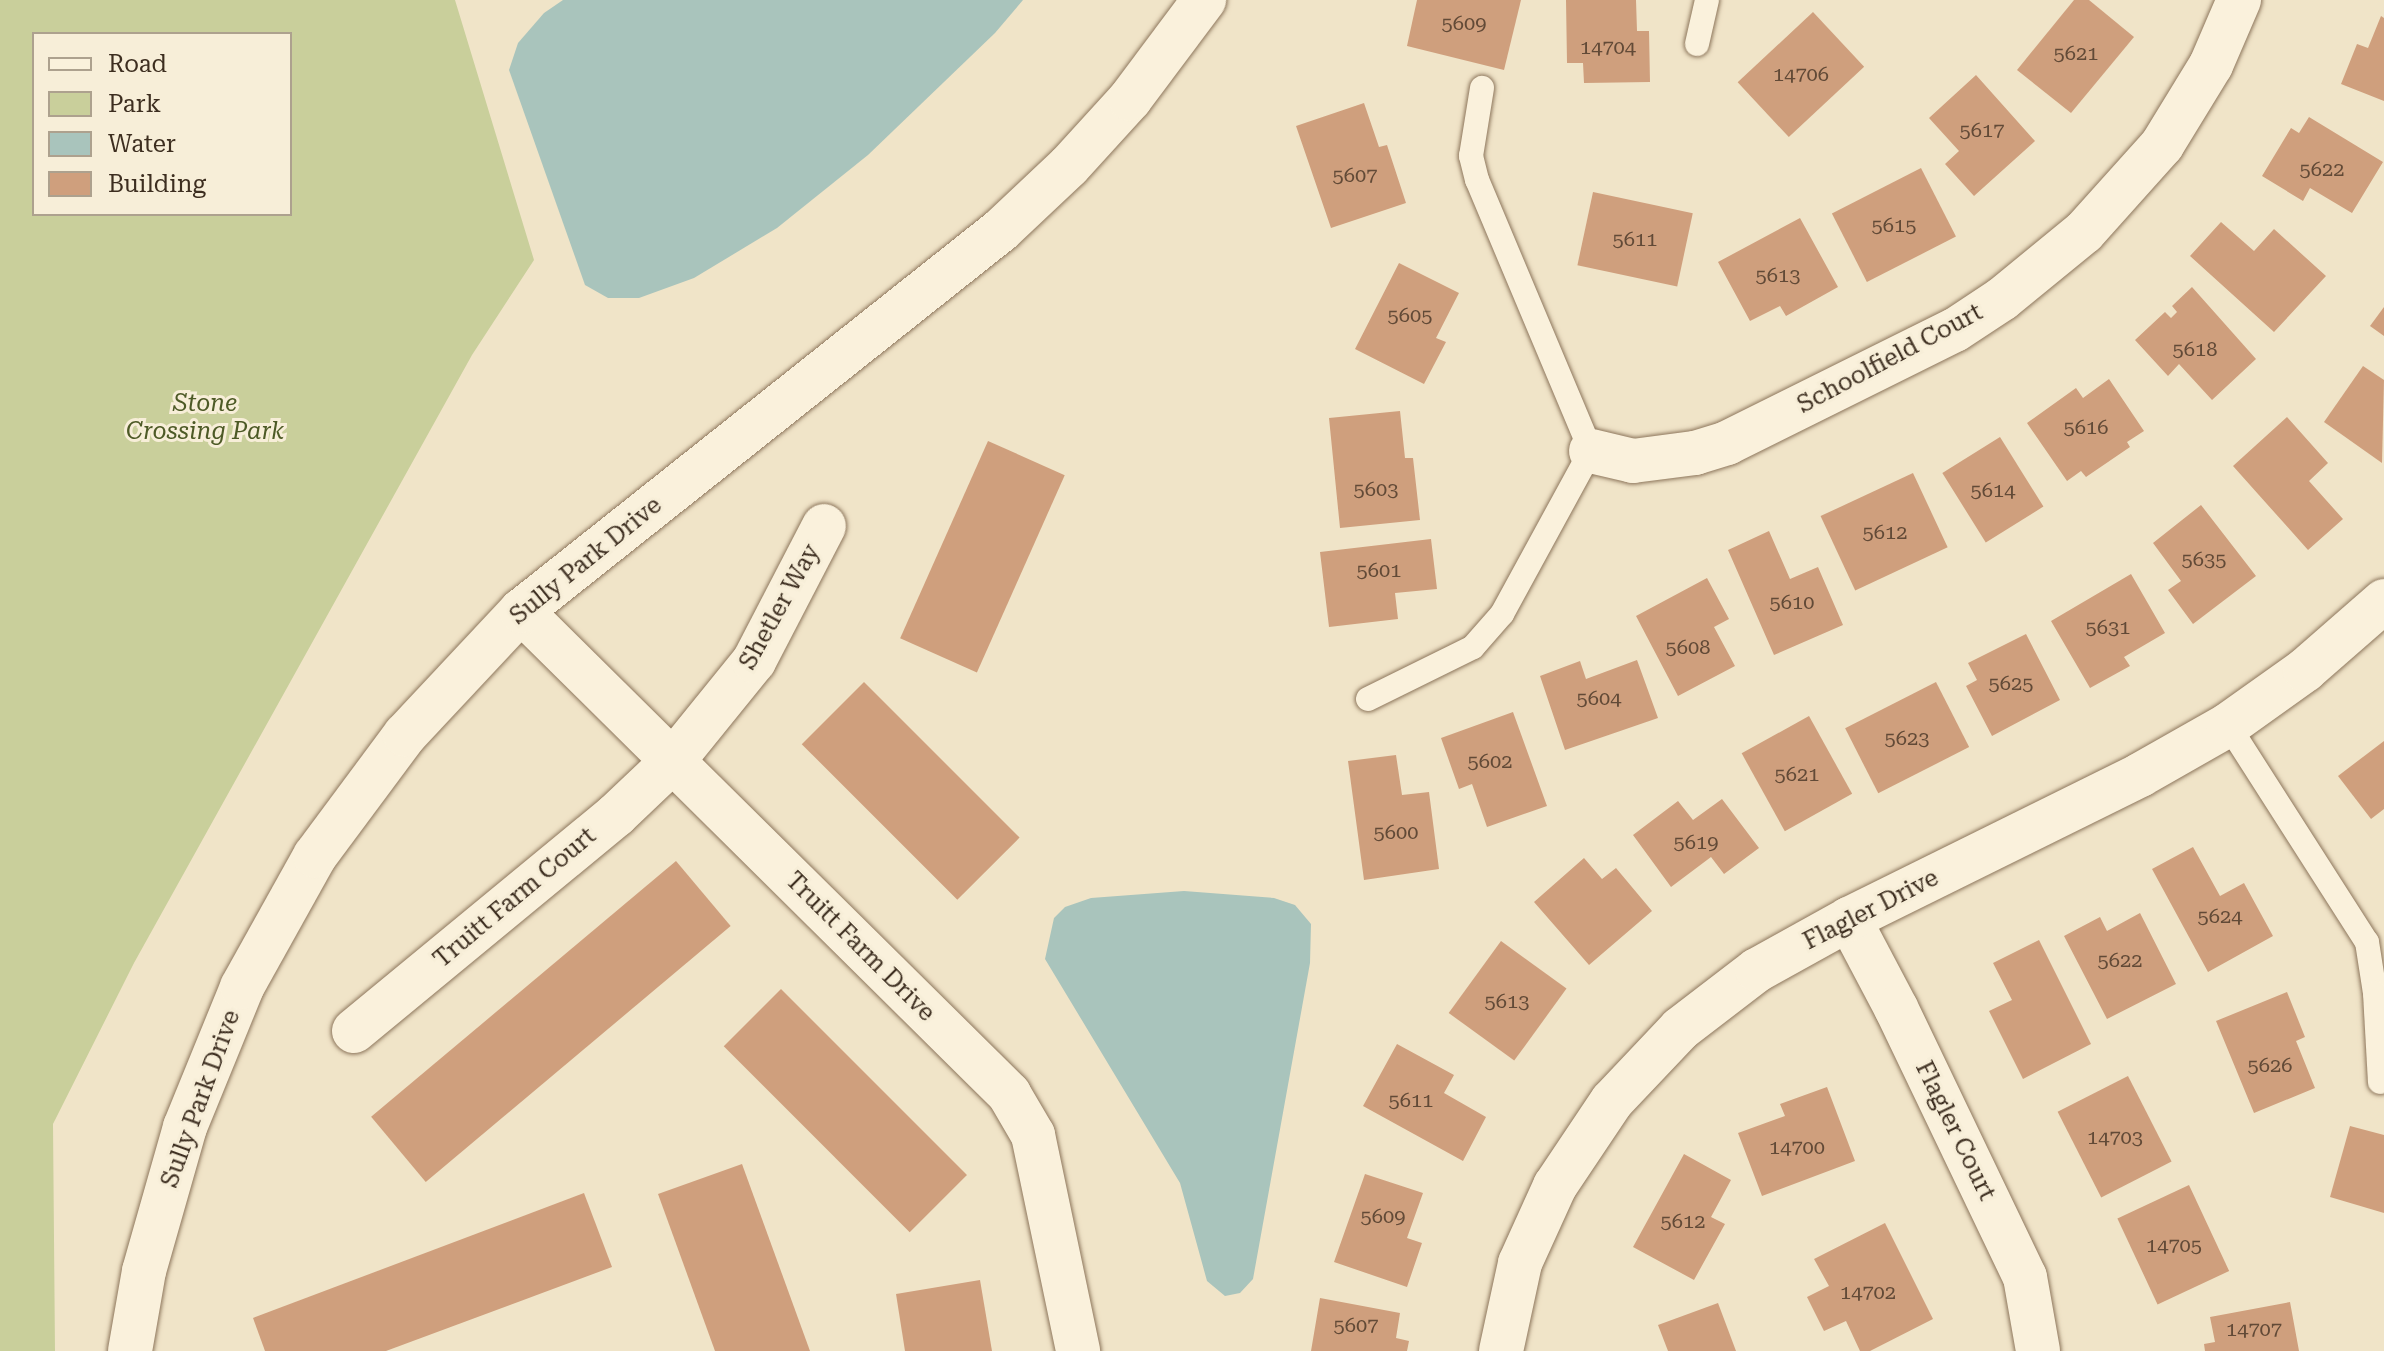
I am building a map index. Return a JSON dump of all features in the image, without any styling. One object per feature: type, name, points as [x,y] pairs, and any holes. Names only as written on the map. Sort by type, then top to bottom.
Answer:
[{"type":"street","name":"Sully Park Drive","points":[[130,1351],[144,1271],[185,1127],[242,987],[315,856],[405,735],[521,611],[1001,230],[1069,166],[1130,99],[1204,0]]},
{"type":"street","name":"Schoolfield Court","points":[[1591,451],[1633,461],[1695,453],[1727,443],[1955,330],[2002,299],[2084,232],[2162,145],[2211,65],[2239,0]]},
{"type":"street","name":"Shetler Way","points":[[673,761],[754,661],[824,526]]},
{"type":"street","name":"Flagler Drive","points":[[1501,1351],[1520,1263],[1555,1186],[1612,1101],[1680,1029],[1757,970],[1849,919],[2140,775],[2228,725],[2305,670],[2384,601]]},
{"type":"street","name":"Truitt Farm Drive","points":[[521,611],[1009,1094],[1033,1135],[1078,1351]]},
{"type":"street","name":"Truitt Farm Court","points":[[354,1031],[616,815],[673,761]]},
{"type":"street","name":"Flagler Court","points":[[1849,919],[1896,1008],[2025,1277],[2038,1351]]},
{"type":"lane","points":[[1697,44],[1707,0]]},
{"type":"lane","points":[[1368,699],[1473,647],[1502,614],[1591,451],[1477,180],[1471,156],[1482,88]]},
{"type":"lane","points":[[2228,725],[2367,942],[2375,993],[2380,1082]]},
{"type":"green space","name":"Stone Crossing Park","points":[[0,0],[455,0],[534,260],[472,355],[134,963],[53,1124],[55,1351],[0,1351]]},
{"type":"water","points":[[563,0],[1023,0],[995,33],[868,155],[777,228],[694,278],[639,298],[608,298],[585,285],[509,70],[518,43],[544,13]]},
{"type":"water","points":[[1184,891],[1274,898],[1295,905],[1311,924],[1310,963],[1253,1279],[1240,1293],[1225,1296],[1207,1281],[1180,1183],[1045,959],[1054,918],[1065,907],[1091,898]]},
{"type":"building","points":[[1417,0],[1521,0],[1504,70],[1407,46]]},
{"type":"building","points":[[1566,0],[1636,0],[1637,31],[1649,31],[1650,82],[1584,83],[1583,63],[1567,63]]},
{"type":"building","points":[[2074,0],[2089,0],[2134,37],[2071,113],[2017,70]]},
{"type":"building","points":[[1813,12],[1864,67],[1789,137],[1738,82]]},
{"type":"building","points":[[2381,16],[2384,18],[2384,101],[2341,84],[2357,44],[2368,48]]},
{"type":"building","points":[[1976,75],[2035,141],[1974,196],[1945,164],[1959,151],[1929,118]]},
{"type":"building","points":[[1364,103],[1379,147],[1387,145],[1406,203],[1331,228],[1296,126]]},
{"type":"building","points":[[2309,117],[2383,162],[2352,213],[2310,188],[2303,201],[2262,176],[2291,128],[2299,133]]},
{"type":"building","points":[[1921,168],[1956,237],[1867,282],[1832,213]]},
{"type":"building","points":[[1593,192],[1693,213],[1677,287],[1577,265]]},
{"type":"building","points":[[1800,218],[1838,287],[1786,316],[1780,306],[1750,321],[1718,262]]},
{"type":"building","points":[[2221,222],[2254,251],[2274,229],[2326,276],[2274,332],[2190,256]]},
{"type":"building","points":[[1399,263],[1459,293],[1436,338],[1446,342],[1424,384],[1355,349]]},
{"type":"building","points":[[2192,287],[2256,359],[2212,400],[2179,364],[2168,376],[2135,340],[2165,312],[2171,318],[2177,312],[2172,306]]},
{"type":"building","points":[[2384,307],[2384,336],[2370,326]]},
{"type":"building","points":[[2363,366],[2384,380],[2382,463],[2324,422]]},
{"type":"building","points":[[2109,379],[2144,431],[2127,442],[2130,447],[2086,477],[2081,471],[2067,481],[2027,423],[2076,388],[2083,398]]},
{"type":"building","points":[[1400,411],[1405,458],[1413,458],[1420,520],[1340,528],[1329,418]]},
{"type":"building","points":[[2287,417],[2328,463],[2309,481],[2343,519],[2308,550],[2233,466]]},
{"type":"building","points":[[2000,437],[2043,507],[1986,543],[1942,473]]},
{"type":"building","points":[[988,441],[1065,475],[977,672],[900,638]]},
{"type":"building","points":[[1913,473],[1948,547],[1855,590],[1821,516]]},
{"type":"building","points":[[2201,505],[2256,576],[2193,624],[2168,590],[2181,581],[2153,543]]},
{"type":"building","points":[[1769,531],[1790,579],[1818,567],[1843,625],[1774,655],[1728,550]]},
{"type":"building","points":[[1431,539],[1437,589],[1395,593],[1398,619],[1329,627],[1320,552]]},
{"type":"building","points":[[2131,574],[2165,633],[2124,657],[2130,666],[2090,688],[2051,621]]},
{"type":"building","points":[[1707,578],[1729,619],[1714,627],[1735,666],[1678,696],[1636,616]]},
{"type":"building","points":[[2026,634],[2060,700],[1992,736],[1966,686],[1977,680],[1968,663]]},
{"type":"building","points":[[1637,660],[1658,718],[1565,750],[1540,676],[1580,661],[1586,679]]},
{"type":"building","points":[[864,682],[1020,838],[957,900],[802,744]]},
{"type":"building","points":[[1936,682],[1969,747],[1878,793],[1845,728]]},
{"type":"building","points":[[1513,712],[1547,806],[1487,827],[1472,784],[1459,789],[1441,738]]},
{"type":"building","points":[[1809,716],[1852,794],[1785,831],[1742,753]]},
{"type":"building","points":[[2384,741],[2384,809],[2371,819],[2338,776]]},
{"type":"building","points":[[1396,755],[1402,795],[1429,792],[1439,869],[1364,880],[1348,761]]},
{"type":"building","points":[[1722,799],[1759,848],[1724,874],[1711,857],[1671,887],[1633,835],[1678,801],[1693,820]]},
{"type":"building","points":[[2193,847],[2220,896],[2244,883],[2273,936],[2208,972],[2152,869]]},
{"type":"building","points":[[1584,858],[1602,879],[1616,868],[1652,911],[1589,965],[1534,902]]},
{"type":"building","points":[[676,861],[731,926],[426,1182],[371,1117]]},
{"type":"building","points":[[2140,913],[2176,984],[2107,1019],[2064,936],[2100,917],[2107,931]]},
{"type":"building","points":[[2039,940],[2091,1044],[2023,1079],[1989,1011],[2012,1000],[1993,963]]},
{"type":"building","points":[[1501,941],[1567,989],[1514,1061],[1449,1013]]},
{"type":"building","points":[[781,989],[967,1175],[910,1232],[724,1046]]},
{"type":"building","points":[[2287,992],[2305,1037],[2296,1041],[2315,1088],[2254,1113],[2216,1021]]},
{"type":"building","points":[[1397,1044],[1454,1075],[1444,1093],[1486,1117],[1463,1161],[1363,1106]]},
{"type":"building","points":[[2128,1076],[2172,1162],[2101,1197],[2058,1112]]},
{"type":"building","points":[[1827,1087],[1855,1161],[1762,1196],[1738,1133],[1785,1116],[1780,1104]]},
{"type":"building","points":[[2350,1126],[2384,1135],[2384,1213],[2330,1197]]},
{"type":"building","points":[[1684,1154],[1731,1180],[1711,1217],[1725,1224],[1694,1280],[1633,1247]]},
{"type":"building","points":[[742,1164],[810,1351],[715,1351],[658,1194]]},
{"type":"building","points":[[1365,1174],[1423,1193],[1407,1238],[1422,1243],[1407,1287],[1334,1262]]},
{"type":"building","points":[[2189,1185],[2229,1271],[2158,1304],[2117,1218]]},
{"type":"building","points":[[584,1193],[612,1267],[386,1351],[265,1351],[253,1318]]},
{"type":"building","points":[[1885,1223],[1933,1319],[1870,1351],[1860,1351],[1846,1321],[1824,1331],[1807,1297],[1829,1286],[1814,1259]]},
{"type":"building","points":[[980,1280],[992,1351],[905,1351],[896,1294]]},
{"type":"building","points":[[1320,1298],[1400,1313],[1396,1338],[1409,1341],[1407,1351],[1311,1351]]},
{"type":"building","points":[[2290,1302],[2299,1351],[2205,1351],[2204,1344],[2215,1342],[2210,1317]]},
{"type":"building","points":[[1718,1303],[1736,1351],[1668,1351],[1658,1325]]}]
